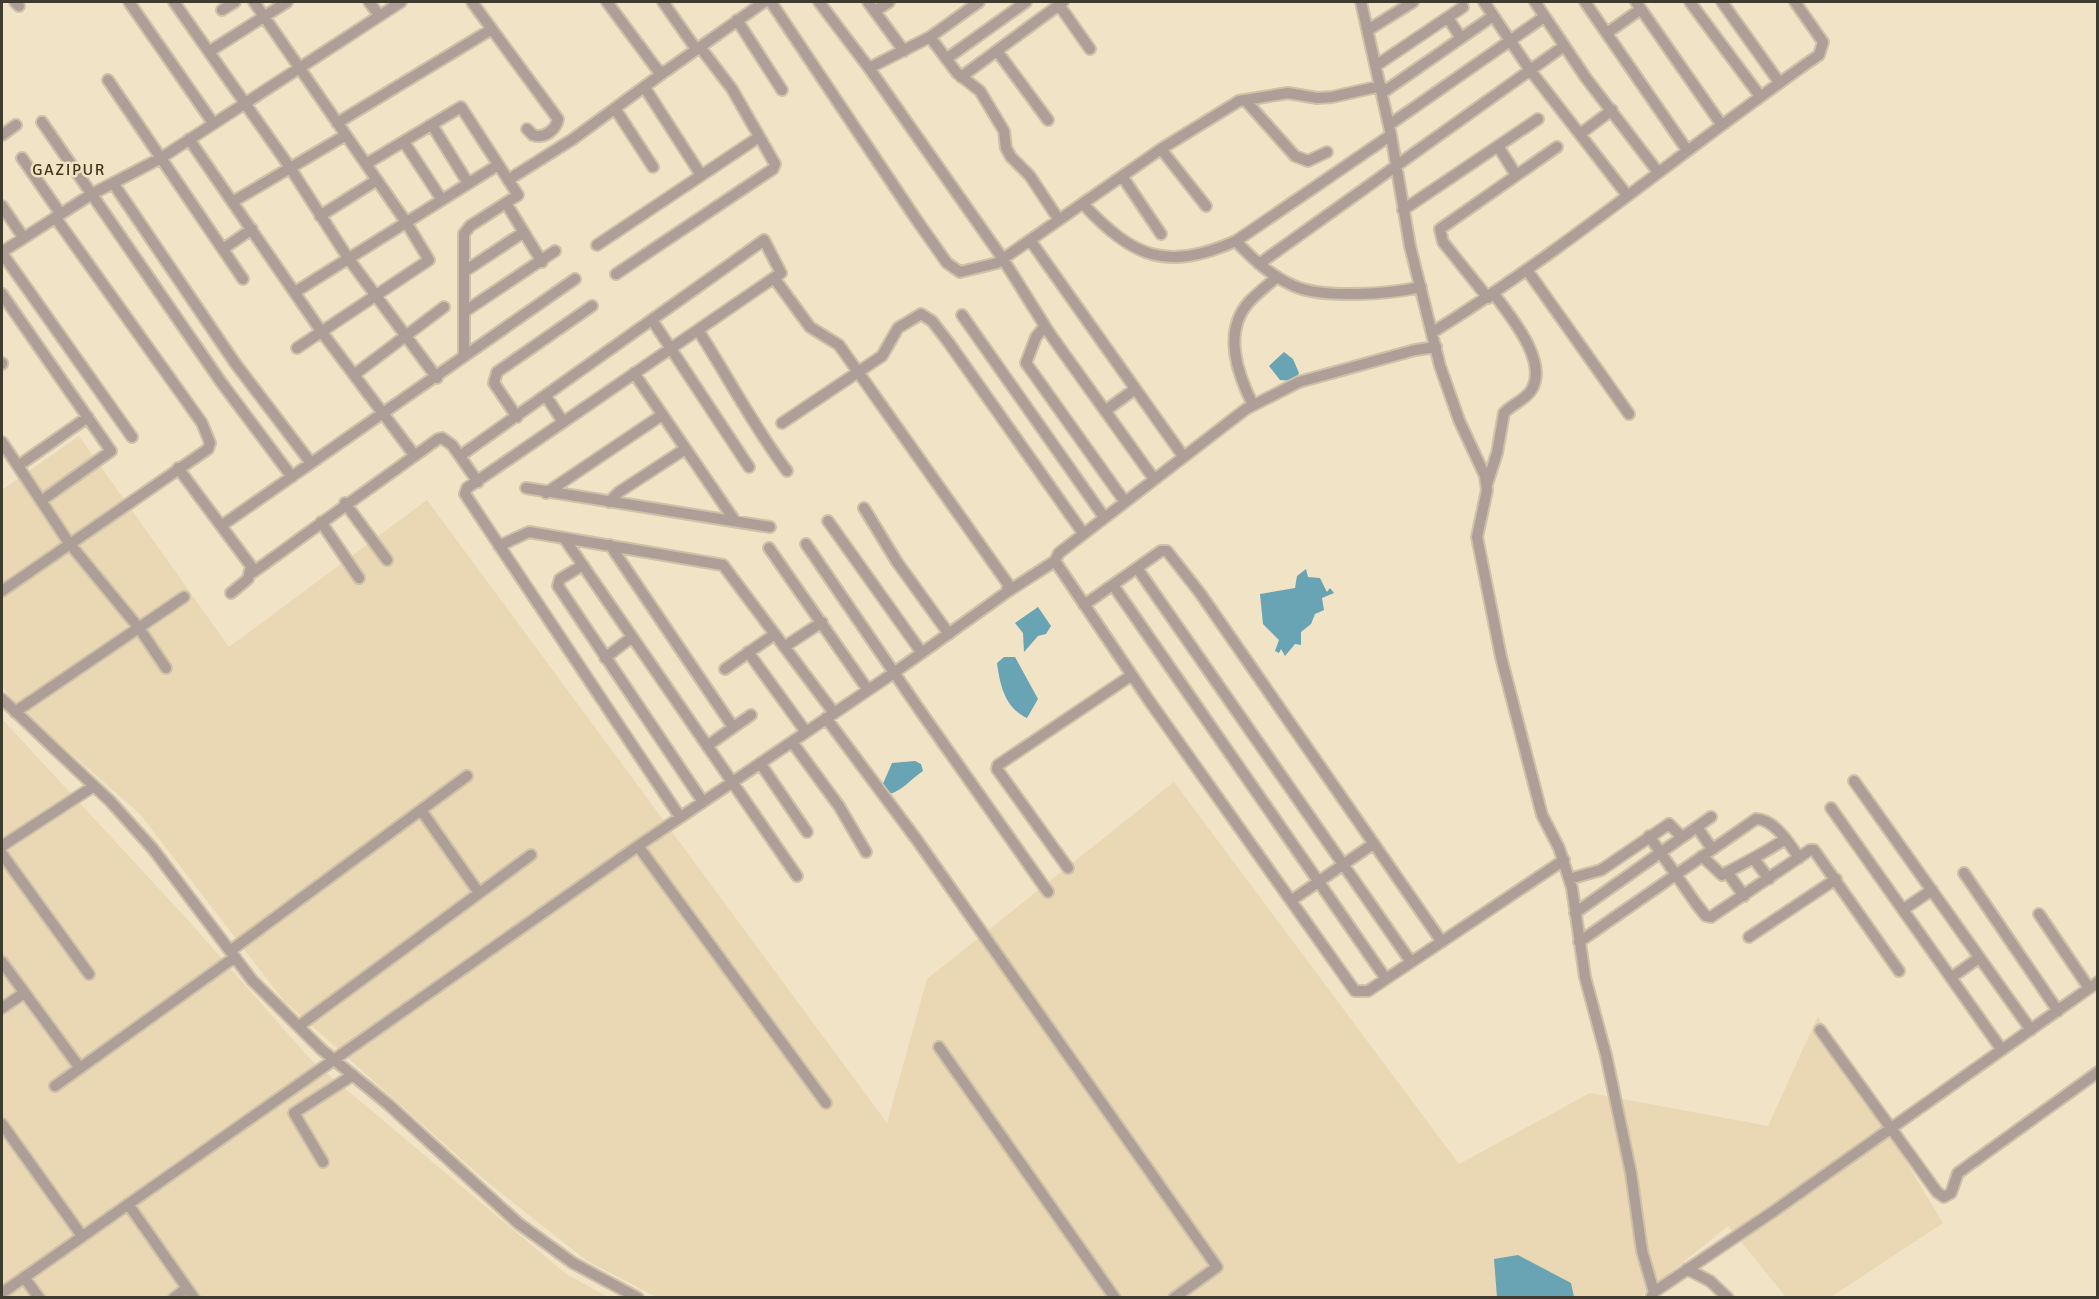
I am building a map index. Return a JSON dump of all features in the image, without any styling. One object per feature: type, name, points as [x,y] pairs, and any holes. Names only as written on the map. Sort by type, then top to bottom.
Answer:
[{"type":"street","points":[[129,2],[213,123]]},
{"type":"street","points":[[174,2],[245,101],[348,258],[437,378]]},
{"type":"street","points":[[222,10],[235,2]]},
{"type":"street","points":[[254,2],[406,222],[429,260],[297,348]]},
{"type":"street","points":[[210,51],[287,2]]},
{"type":"street","points":[[369,2],[379,15]]},
{"type":"street","points":[[132,437],[2,253],[23,237],[92,194],[161,158],[245,101],[401,2]]},
{"type":"street","points":[[472,2],[558,119],[555,127],[542,136],[533,135],[527,129]]},
{"type":"street","points":[[616,274],[773,169],[772,158],[732,89],[663,2]]},
{"type":"street","points":[[508,180],[616,110],[663,73],[764,2]]},
{"type":"street","points":[[771,2],[947,263],[960,272],[981,268],[1003,259],[1161,149],[1217,113],[1245,100],[1288,93],[1317,98],[1382,89],[1493,16]]},
{"type":"street","points":[[819,2],[869,68],[1003,259],[1045,326],[1154,479]]},
{"type":"street","points":[[889,2],[872,6],[904,51]]},
{"type":"street","points":[[869,68],[930,37],[979,2]]},
{"type":"street","points":[[946,59],[1026,2]]},
{"type":"street","points":[[1361,2],[1382,89],[1403,210],[1444,379],[1487,484]]},
{"type":"street","points":[[1368,30],[1413,2]]},
{"type":"street","points":[[1484,2],[1530,70],[1627,195]]},
{"type":"street","points":[[1535,2],[1564,46],[1658,172]]},
{"type":"street","points":[[1585,2],[1687,150]]},
{"type":"street","points":[[1690,2],[1760,96]]},
{"type":"street","points":[[1722,2],[1779,82]]},
{"type":"street","points":[[1434,332],[1491,296],[1721,124],[1819,55],[1824,48],[1820,34],[1795,2]]},
{"type":"street","points":[[611,3],[656,71],[663,73]]},
{"type":"street","points":[[961,77],[1061,3],[1090,49]]},
{"type":"street","points":[[1607,33],[1639,5],[1721,124]]},
{"type":"street","points":[[1377,66],[1463,7]]},
{"type":"street","points":[[1083,204],[1119,239],[1161,257],[1211,251],[1236,241],[1544,17]]},
{"type":"street","points":[[1448,18],[1461,38]]},
{"type":"street","points":[[737,20],[782,90]]},
{"type":"street","points":[[337,123],[492,29]]},
{"type":"street","points":[[930,37],[961,77],[980,91],[1004,130],[1009,153],[1030,176],[1059,220]]},
{"type":"street","points":[[1259,264],[1396,163],[1564,46]]},
{"type":"street","points":[[997,51],[1048,120]]},
{"type":"street","points":[[108,80],[243,279]]},
{"type":"street","points":[[645,88],[701,175]]},
{"type":"street","points":[[1245,100],[1295,156],[1308,161],[1327,152]]},
{"type":"street","points":[[366,164],[461,107],[518,195],[470,226],[464,234],[464,354]]},
{"type":"street","points":[[616,110],[653,167]]},
{"type":"street","points":[[1580,134],[1612,110]]},
{"type":"street","points":[[1403,210],[1538,120]]},
{"type":"street","points":[[42,122],[221,382],[292,477]]},
{"type":"street","points":[[2,135],[16,125]]},
{"type":"street","points":[[432,125],[468,183]]},
{"type":"street","points":[[234,201],[289,166],[346,135]]},
{"type":"street","points":[[597,245],[759,136]]},
{"type":"street","points":[[189,139],[234,201],[321,331],[415,456]]},
{"type":"street","points":[[404,142],[442,200]]},
{"type":"street","points":[[1498,146],[1516,176]]},
{"type":"street","points":[[1557,147],[1440,229],[1443,242],[1491,296],[1529,345],[1535,380],[1532,390],[1504,413],[1477,537],[1501,657],[1542,815],[1564,860],[1569,879],[1585,977],[1606,1055],[1631,1173],[1641,1242],[1653,1295],[2093,985],[2038,914]]},
{"type":"street","points":[[1161,149],[1206,206]]},
{"type":"street","points":[[2,591],[207,449],[210,442],[202,423],[58,215],[22,158]]},
{"type":"street","points":[[295,292],[498,165]]},
{"type":"street","points":[[1122,176],[1161,234]]},
{"type":"street","points":[[320,216],[377,180]]},
{"type":"street","points":[[113,183],[235,363],[311,464]]},
{"type":"street","points":[[506,202],[542,262]]},
{"type":"street","points":[[2,206],[23,237]]},
{"type":"street","points":[[223,249],[252,229]]},
{"type":"street","points":[[465,271],[524,232]]},
{"type":"street","points":[[460,456],[764,240],[782,273],[467,488],[465,494],[680,817]]},
{"type":"street","points":[[1030,240],[1183,456]]},
{"type":"street","points":[[1236,241],[1259,264],[1295,287],[1384,294],[1421,287]]},
{"type":"street","points":[[465,312],[542,262],[555,251]]},
{"type":"street","points":[[1527,270],[1629,414]]},
{"type":"street","points":[[1253,405],[1241,381],[1235,359],[1238,319],[1248,302],[1277,277]]},
{"type":"street","points":[[774,278],[810,327],[833,339],[1008,584],[1007,592]]},
{"type":"street","points":[[221,526],[437,378],[464,354],[575,279]]},
{"type":"street","points":[[2,294],[111,452],[41,501]]},
{"type":"street","points":[[517,417],[494,383],[494,375],[592,306]]},
{"type":"street","points":[[355,374],[444,307]]},
{"type":"street","points":[[783,423],[887,351],[898,328],[921,314],[926,316],[949,343],[1083,533]]},
{"type":"street","points":[[962,315],[1104,517]]},
{"type":"street","points":[[652,320],[748,467]]},
{"type":"street","points":[[1045,326],[1036,338],[1026,363],[1125,502]]},
{"type":"street","points":[[698,330],[759,431],[787,471]]},
{"type":"street","points":[[2,1293],[638,846],[1055,561],[1059,552],[1229,420],[1299,382],[1414,350],[1436,347]]},
{"type":"street","points":[[634,373],[735,521]]},
{"type":"street","points":[[1105,411],[1135,389]]},
{"type":"street","points":[[546,396],[563,422]]},
{"type":"street","points":[[546,493],[662,415]]},
{"type":"street","points":[[18,466],[88,417]]},
{"type":"street","points":[[231,593],[252,573],[345,503],[442,438],[460,456],[478,482]]},
{"type":"street","points":[[2,442],[69,543],[139,628],[166,668]]},
{"type":"street","points":[[609,502],[619,492],[685,448]]},
{"type":"street","points":[[178,468],[248,561],[252,573]]},
{"type":"street","points":[[526,488],[770,527]]},
{"type":"street","points":[[345,503],[387,560]]},
{"type":"street","points":[[864,508],[897,562],[950,633]]},
{"type":"street","points":[[828,521],[922,653]]},
{"type":"street","points":[[321,522],[359,578]]},
{"type":"street","points":[[499,546],[529,531],[723,565],[784,646],[830,716],[1217,1267],[1174,1298]]},
{"type":"street","points":[[564,538],[797,876]]},
{"type":"street","points":[[806,544],[919,710],[1048,892]]},
{"type":"street","points":[[610,545],[734,727]]},
{"type":"street","points":[[769,548],[868,690]]},
{"type":"street","points":[[1084,605],[1161,551],[1170,554],[1442,942]]},
{"type":"street","points":[[1055,561],[1132,675],[1355,990],[1368,991],[1564,860]]},
{"type":"street","points":[[583,565],[557,582],[605,658],[703,802]]},
{"type":"street","points":[[1137,568],[1411,962]]},
{"type":"street","points":[[1113,585],[1386,979]]},
{"type":"street","points":[[15,712],[184,597]]},
{"type":"street","points":[[784,646],[822,622]]},
{"type":"street","points":[[725,669],[775,634]]},
{"type":"street","points":[[605,658],[632,637]]},
{"type":"street","points":[[748,652],[806,732]]},
{"type":"street","points":[[1068,868],[997,769],[998,765],[1132,675]]},
{"type":"street","points":[[2,699],[94,786],[153,849],[252,980],[298,1026],[518,1223],[573,1263],[638,1298]]},
{"type":"street","points":[[707,746],[750,715]]},
{"type":"street","points":[[792,742],[839,806],[866,852]]},
{"type":"street","points":[[760,763],[807,832]]},
{"type":"street","points":[[55,1086],[467,776]]},
{"type":"street","points":[[1854,781],[2031,1030]]},
{"type":"street","points":[[2,846],[94,786]]},
{"type":"street","points":[[1832,808],[2002,1050]]},
{"type":"street","points":[[421,810],[479,893]]},
{"type":"street","points":[[1575,913],[1711,817]]},
{"type":"street","points":[[1579,942],[1759,818],[1785,839],[1799,858]]},
{"type":"street","points":[[1569,879],[1600,870],[1669,824],[1682,837]]},
{"type":"street","points":[[1697,827],[1713,849]]},
{"type":"street","points":[[1649,836],[1706,916],[1716,916],[1814,850],[1899,971]]},
{"type":"street","points":[[1702,856],[1719,874],[1754,859],[1785,839]]},
{"type":"street","points":[[1292,900],[1373,844]]},
{"type":"street","points":[[638,846],[826,1103]]},
{"type":"street","points":[[2,854],[89,974]]},
{"type":"street","points":[[298,1026],[531,855]]},
{"type":"street","points":[[1754,859],[1769,879]]},
{"type":"street","points":[[1727,872],[1744,896]]},
{"type":"street","points":[[1964,873],[2058,1011]]},
{"type":"street","points":[[1749,937],[1836,879]]},
{"type":"street","points":[[1904,909],[1932,890]]},
{"type":"street","points":[[1952,977],[1979,958]]},
{"type":"street","points":[[2,962],[80,1068]]},
{"type":"street","points":[[2,1008],[24,993]]},
{"type":"street","points":[[1820,1030],[1890,1129],[1937,1192],[1944,1197],[1951,1193],[1958,1173],[2097,1072]]},
{"type":"street","points":[[939,1047],[1115,1298]]},
{"type":"street","points":[[323,1162],[294,1113],[353,1075]]},
{"type":"street","points":[[2,1124],[82,1236]]},
{"type":"street","points":[[128,1204],[194,1298]]},
{"type":"street","points":[[1687,1269],[1710,1281],[1728,1298]]},
{"type":"street","points":[[24,1277],[39,1298]]},
{"type":"street","points":[[174,1298],[187,1288]]},
{"type":"shaded area","points":[[79,436],[229,647],[427,500],[887,1123],[927,979],[1174,782],[1459,1164],[1590,1093],[1768,1126],[1818,1016],[1943,1223],[1831,1297],[1786,1297],[1728,1226],[1640,1297],[656,1297],[586,1260],[486,1181],[284,1001],[140,814],[18,707],[2,686],[2,490]]},
{"type":"shaded area","points":[[2,719],[186,918],[310,1059],[566,1274],[608,1297],[2,1297]]},
{"type":"water","points":[[1284,352],[1293,359],[1299,373],[1294,381],[1280,380],[1269,366]]},
{"type":"water","points":[[1306,569],[1308,577],[1320,578],[1327,592],[1330,588],[1334,593],[1322,598],[1324,610],[1315,614],[1311,624],[1301,632],[1301,645],[1295,644],[1285,656],[1281,649],[1279,653],[1275,651],[1279,640],[1263,624],[1260,594],[1295,588],[1297,576]]},
{"type":"water","points":[[1038,607],[1051,626],[1046,634],[1038,636],[1024,652],[1023,633],[1015,623]]},
{"type":"water","points":[[1004,657],[1015,657],[1038,699],[1027,718],[1013,708],[1005,695],[997,663]]},
{"type":"water","points":[[915,761],[921,764],[923,771],[902,788],[889,794],[882,786],[892,763]]},
{"type":"water","points":[[1518,1255],[1571,1283],[1574,1297],[1497,1297],[1494,1259]]},
{"type":"district","name":"GAZIPUR","points":[[69,170]]}]
